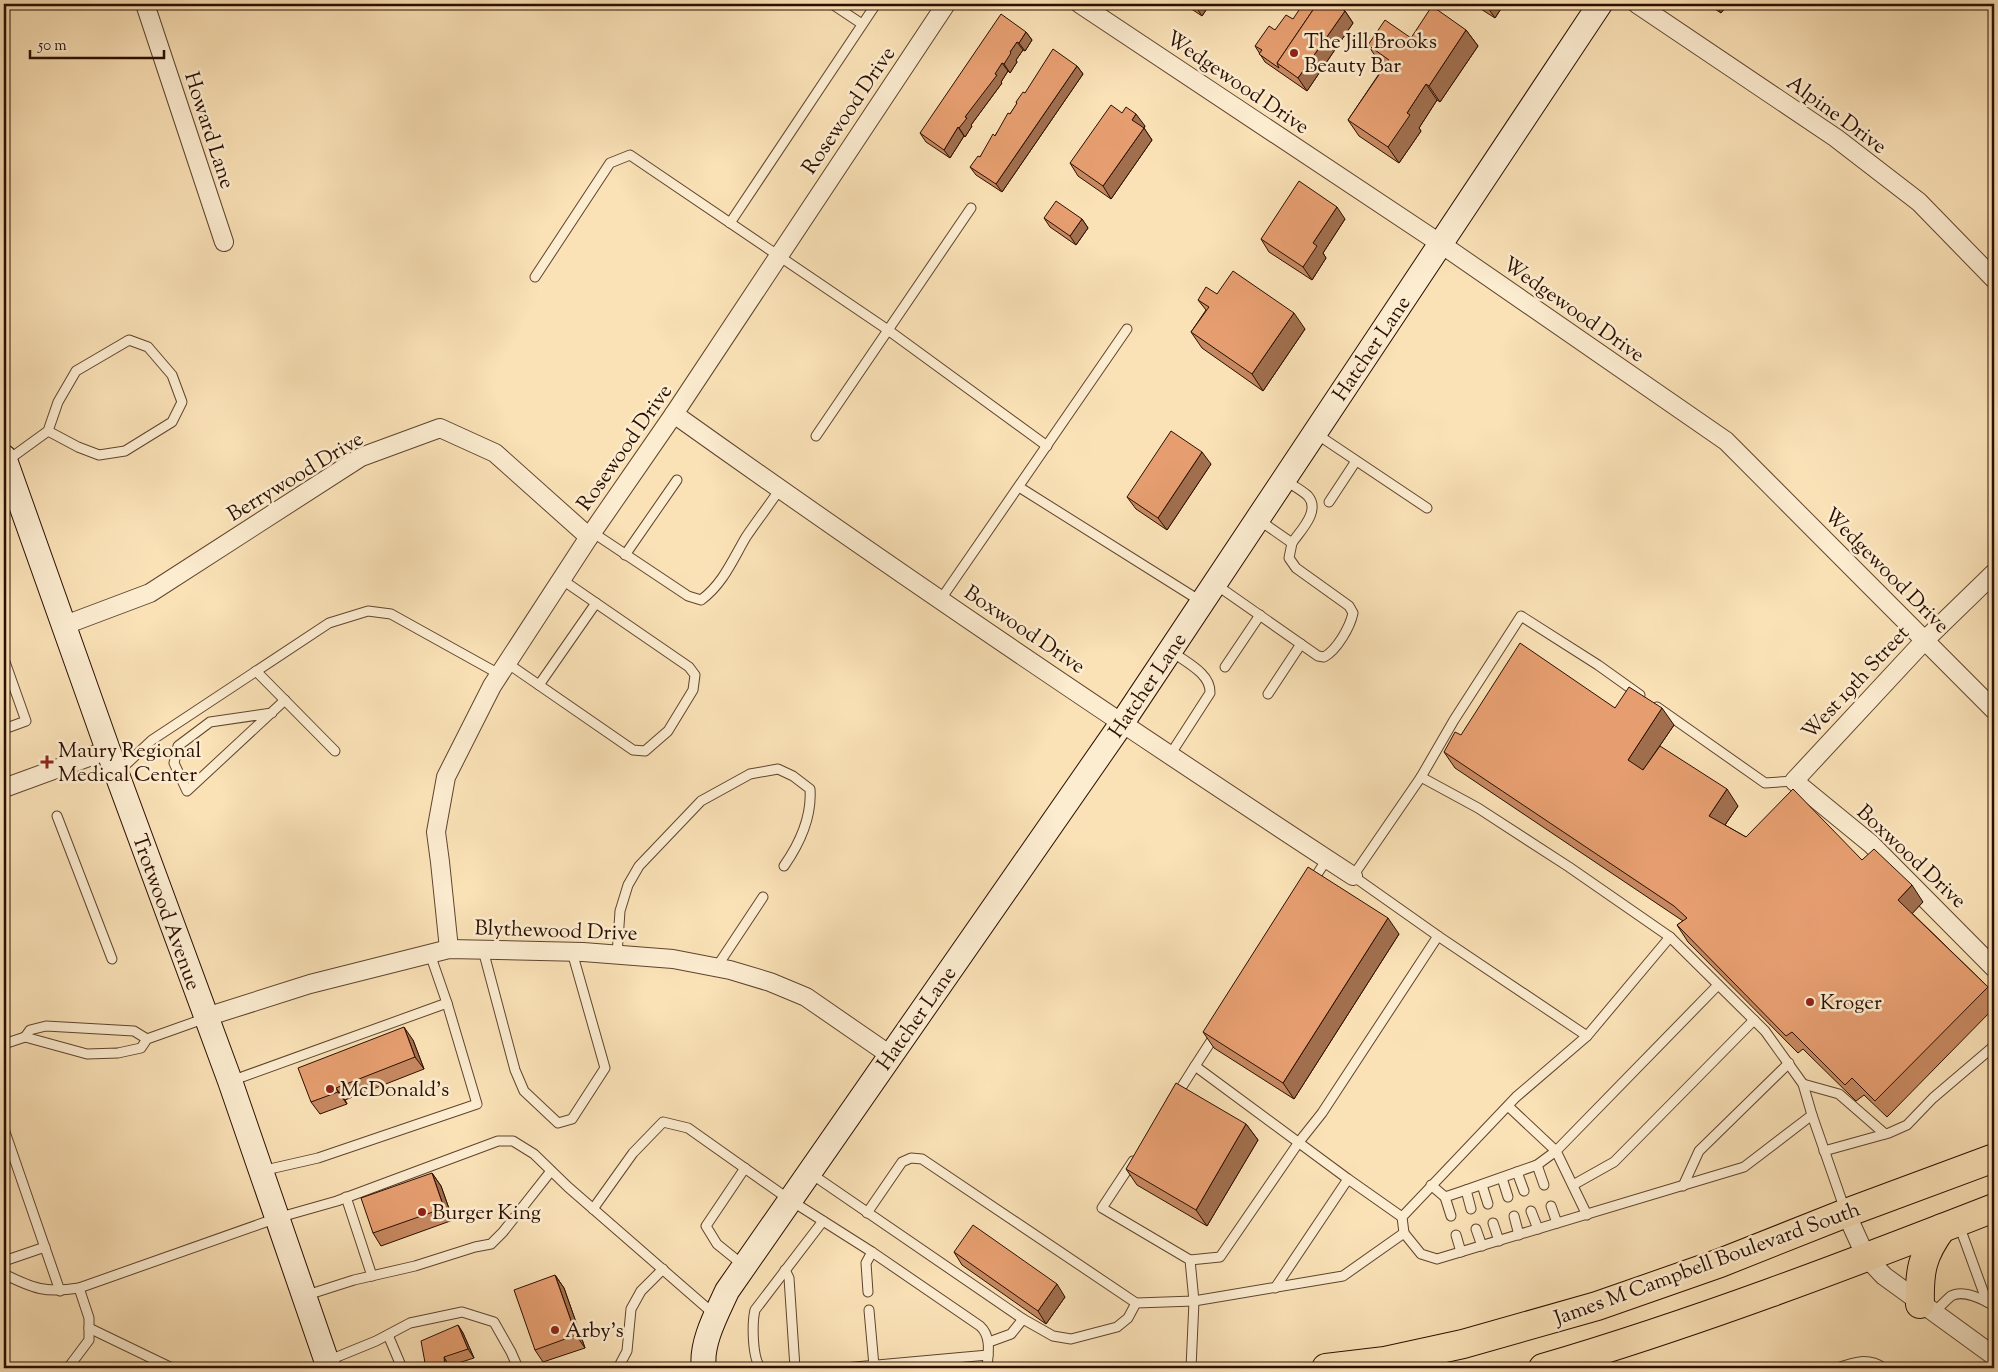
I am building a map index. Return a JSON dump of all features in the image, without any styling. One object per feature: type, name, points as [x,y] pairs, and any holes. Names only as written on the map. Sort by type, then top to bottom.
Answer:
[{"type":"main road","name":"James M Campbell Boulevard South","points":[[1326,1368],[1385,1361],[1463,1344],[1597,1306],[1720,1263],[1846,1212],[1994,1158]]},
{"type":"main road","name":"James M Campbell Boulevard South","points":[[1542,1368],[1594,1353],[1720,1311],[1994,1208]]},
{"type":"main road","points":[[1927,1308],[1920,1277],[1923,1261],[1932,1242],[1950,1225]]},
{"type":"street","name":"Howard Lane","points":[[145,4],[224,242]]},
{"type":"street","name":"Rosewood Drive","points":[[449,949],[436,832],[446,777],[503,668],[590,534],[674,414],[946,4]]},
{"type":"street","name":"Wedgewood Drive","points":[[1080,4],[1441,244],[1726,441],[1994,710]]},
{"type":"street","name":"Hatcher Lane","points":[[704,1368],[706,1347],[716,1315],[727,1291],[1122,723],[1600,4]]},
{"type":"street","name":"Alpine Drive","points":[[1637,4],[1836,138],[1911,196],[1994,279]]},
{"type":"street","name":"Boxwood Drive","points":[[674,414],[780,489],[1122,723],[1353,876]]},
{"type":"street","name":"Berrywood Drive","points":[[65,625],[150,593],[361,457],[440,428],[495,453],[590,534]]},
{"type":"street","name":"Trotwood Avenue","points":[[4,459],[28,530],[65,625],[108,750],[230,1081],[328,1365]]},
{"type":"street","name":"West 19th Street","points":[[1794,781],[1925,640],[1994,573]]},
{"type":"street","points":[[4,788],[108,750]]},
{"type":"street","name":"Boxwood Drive","points":[[1794,781],[1871,844],[1994,968]]},
{"type":"street","name":"Blythewood Drive","points":[[206,1018],[310,984],[449,949],[617,954],[673,959],[770,982],[806,997],[890,1054]]},
{"type":"street","points":[[1846,1212],[1866,1257],[1884,1276],[1994,1356]]},
{"type":"lane","points":[[832,4],[862,24]]},
{"type":"lane","points":[[730,223],[876,4]]},
{"type":"lane","points":[[535,277],[610,163],[630,155],[888,330],[1047,446]]},
{"type":"lane","points":[[816,436],[971,208]]},
{"type":"lane","points":[[941,599],[1127,330]]},
{"type":"lane","points":[[4,459],[48,430],[58,402],[76,371],[129,340],[148,347],[172,375],[182,402],[172,422],[125,451],[98,455],[78,447],[48,430]]},
{"type":"lane","points":[[1315,433],[1427,508]]},
{"type":"lane","points":[[1329,502],[1356,461]]},
{"type":"lane","points":[[625,555],[677,480]]},
{"type":"lane","points":[[1019,487],[1209,593],[1260,615],[1318,656],[1324,657],[1330,654],[1351,622],[1353,613],[1349,606],[1296,568],[1290,558],[1292,543],[1311,515],[1312,505],[1308,497],[1284,480]]},
{"type":"lane","points":[[590,534],[688,596],[701,600],[710,594],[728,570],[747,537],[780,489]]},
{"type":"lane","points":[[1257,520],[1292,543]]},
{"type":"lane","points":[[117,773],[152,740],[329,623],[368,611],[391,614],[539,685],[633,750],[645,751],[668,731],[693,690],[695,675],[689,667],[561,579]]},
{"type":"lane","points":[[539,685],[596,603]]},
{"type":"lane","points":[[1225,667],[1260,615]]},
{"type":"lane","points":[[1587,1036],[1438,936],[1353,876],[1421,777],[1454,720],[1521,616],[1598,665],[1765,783],[1794,781]]},
{"type":"lane","points":[[1268,694],[1301,644]]},
{"type":"lane","points":[[1170,650],[1207,678],[1210,693],[1170,755]]},
{"type":"lane","points":[[4,659],[26,721],[4,729]]},
{"type":"lane","points":[[256,671],[335,751]]},
{"type":"lane","points":[[272,713],[210,722],[178,746],[174,764],[187,791],[194,784],[272,713],[286,700]]},
{"type":"lane","points":[[617,954],[620,911],[628,885],[639,866],[701,801],[750,774],[778,770],[793,776],[810,789],[811,807],[796,849],[784,866]]},
{"type":"lane","points":[[1421,777],[1478,808],[1569,866],[1670,937],[1765,1031],[1803,1084],[1846,1212]]},
{"type":"lane","points":[[57,816],[112,959]]},
{"type":"lane","points":[[1306,892],[1327,859]]},
{"type":"lane","points":[[716,968],[763,897]]},
{"type":"lane","points":[[1140,1149],[1102,1208],[1190,1260],[1220,1257],[1299,1142],[1322,1113],[1438,936]]},
{"type":"lane","points":[[1402,1217],[1508,1106],[1587,1036],[1670,937]]},
{"type":"lane","points":[[483,950],[516,1070],[524,1091],[558,1122],[572,1119],[605,1068],[572,952]]},
{"type":"lane","points":[[261,1171],[318,1158],[477,1104],[447,1003],[430,954]]},
{"type":"lane","points":[[1445,1197],[1537,1165],[1556,1151],[1718,985]]},
{"type":"lane","points":[[230,1081],[447,1003]]},
{"type":"lane","points":[[4,1044],[26,1037],[88,1054],[118,1053],[141,1048],[147,1039],[206,1018]]},
{"type":"lane","points":[[1573,1185],[1614,1162],[1754,1020]]},
{"type":"lane","points":[[1168,1108],[1222,1024]]},
{"type":"lane","points":[[26,1037],[30,1030],[46,1026],[134,1031],[147,1039]]},
{"type":"lane","points":[[1824,1150],[1885,1134],[1907,1125],[1933,1098],[1994,1046]]},
{"type":"lane","points":[[1683,1186],[1699,1151],[1789,1063]]},
{"type":"lane","points":[[1195,1066],[1402,1217],[1404,1233],[1421,1254],[1437,1259],[1744,1167],[1812,1115]]},
{"type":"lane","points":[[1803,1084],[1839,1094],[1885,1134]]},
{"type":"lane","points":[[1508,1106],[1556,1151],[1587,1215]]},
{"type":"lane","points":[[593,1209],[633,1153],[663,1122],[688,1128],[790,1200],[872,1252],[985,1330],[989,1342],[987,1368]]},
{"type":"lane","points":[[4,1129],[60,1291]]},
{"type":"lane","points":[[4,1274],[33,1288],[60,1291],[79,1288],[277,1218],[346,1197],[498,1141],[513,1141],[534,1154],[550,1171],[716,1315]]},
{"type":"lane","points":[[867,1212],[902,1162],[911,1158],[922,1159],[1136,1303],[1194,1301],[1343,1276],[1404,1233]]},
{"type":"lane","points":[[1537,1165],[1544,1185]]},
{"type":"lane","points":[[744,1266],[717,1244],[706,1226],[745,1168]]},
{"type":"lane","points":[[304,1296],[491,1244],[504,1232],[550,1171]]},
{"type":"lane","points":[[809,1172],[1022,1319],[1053,1336],[1071,1338],[1117,1327],[1128,1318],[1136,1303]]},
{"type":"lane","points":[[1517,1172],[1524,1191]]},
{"type":"lane","points":[[1502,1178],[1508,1197]]},
{"type":"lane","points":[[1275,1288],[1348,1179]]},
{"type":"lane","points":[[1431,1185],[1445,1197],[1451,1216]]},
{"type":"lane","points":[[1482,1185],[1488,1204]]},
{"type":"lane","points":[[1466,1190],[1471,1210]]},
{"type":"lane","points":[[346,1197],[372,1276]]},
{"type":"lane","points":[[1551,1206],[1557,1223]]},
{"type":"lane","points":[[1531,1210],[1538,1229]]},
{"type":"lane","points":[[1514,1216],[1519,1235]]},
{"type":"lane","points":[[762,1368],[756,1359],[753,1318],[755,1310],[823,1221]]},
{"type":"lane","points":[[1494,1223],[1499,1241]]},
{"type":"lane","points":[[1950,1225],[1991,1304]]},
{"type":"lane","points":[[1476,1229],[1482,1246]]},
{"type":"lane","points":[[1456,1235],[1461,1252]]},
{"type":"lane","points":[[4,1261],[45,1247]]},
{"type":"lane","points":[[868,1292],[866,1264],[872,1252]]},
{"type":"lane","points":[[1190,1260],[1194,1301],[1191,1368]]},
{"type":"lane","points":[[618,1368],[627,1351],[631,1309],[641,1290],[663,1270]]},
{"type":"lane","points":[[785,1270],[790,1278],[795,1368]]},
{"type":"lane","points":[[68,1368],[89,1340],[89,1318],[79,1288]]},
{"type":"lane","points":[[1927,1308],[1958,1294],[1991,1304]]},
{"type":"lane","points":[[870,1310],[874,1366]]},
{"type":"lane","points":[[328,1365],[410,1323],[462,1312],[494,1322],[518,1368]]},
{"type":"lane","points":[[989,1342],[1011,1334],[1022,1319]]},
{"type":"lane","points":[[89,1328],[172,1368]]},
{"type":"lane","points":[[388,1335],[402,1368]]},
{"type":"lane","points":[[844,1368],[988,1355]]},
{"type":"lane","points":[[1837,1368],[1856,1362],[1869,1361],[1884,1368]]},
{"type":"building","points":[[1303,4],[1317,4],[1277,63],[1279,68],[1259,54],[1262,50],[1255,46],[1269,26],[1275,30],[1286,15],[1293,19]]},
{"type":"building","points":[[1317,4],[1335,4],[1345,11],[1298,78],[1277,63]]},
{"type":"building","points":[[1432,6],[1466,30],[1429,86],[1426,84],[1407,113],[1410,115],[1388,147],[1348,120],[1389,60],[1368,45],[1385,20],[1411,38]]},
{"type":"building","points":[[1001,14],[1026,32],[1010,52],[1004,64],[1002,63],[995,74],[997,75],[965,117],[967,118],[958,127],[944,150],[920,133]]},
{"type":"building","points":[[1053,49],[1077,66],[996,184],[970,167],[978,156],[980,157],[993,134],[995,136],[1008,113],[1010,114],[1023,92],[1025,93]]},
{"type":"building","points":[[1111,105],[1122,113],[1126,107],[1136,114],[1132,120],[1144,128],[1103,186],[1070,163]]},
{"type":"building","points":[[1299,181],[1337,207],[1313,243],[1317,246],[1303,267],[1261,239]]},
{"type":"building","points":[[1056,201],[1082,219],[1070,236],[1044,218]]},
{"type":"building","points":[[1233,271],[1294,313],[1252,374],[1191,332],[1209,307],[1198,300],[1206,287],[1217,294]]},
{"type":"building","points":[[1171,431],[1202,452],[1158,518],[1127,497]]},
{"type":"building","points":[[1520,643],[1615,708],[1629,687],[1662,708],[1628,760],[1643,770],[1660,746],[1727,789],[1709,816],[1746,837],[1793,789],[1862,860],[1874,849],[1912,885],[1898,900],[1988,987],[1875,1101],[1852,1078],[1845,1085],[1792,1032],[1786,1036],[1677,925],[1687,918],[1674,906],[1444,752],[1455,732],[1461,735]]},
{"type":"building","points":[[1308,867],[1388,918],[1283,1083],[1203,1032]]},
{"type":"building","points":[[404,1027],[415,1057],[336,1088],[338,1092],[311,1102],[298,1068]]},
{"type":"building","points":[[1176,1083],[1246,1124],[1196,1210],[1126,1169]]},
{"type":"building","points":[[432,1173],[444,1208],[373,1233],[361,1198]]},
{"type":"building","points":[[973,1225],[1057,1284],[1038,1311],[954,1252]]},
{"type":"building","points":[[555,1275],[576,1335],[535,1350],[514,1290]]},
{"type":"building","points":[[458,1325],[468,1349],[444,1357],[445,1367],[426,1368],[421,1341]]},
{"type":"place","name":"The Jill Brooks Beauty Bar","points":[[1294,53]]},
{"type":"place","name":"Maury Regional Medical Center","points":[[47,762]]},
{"type":"place","name":"Kroger","points":[[1810,1002]]},
{"type":"place","name":"McDonald's","points":[[330,1089]]},
{"type":"place","name":"Burger King","points":[[422,1212]]},
{"type":"place","name":"Arby's","points":[[555,1330]]}]
